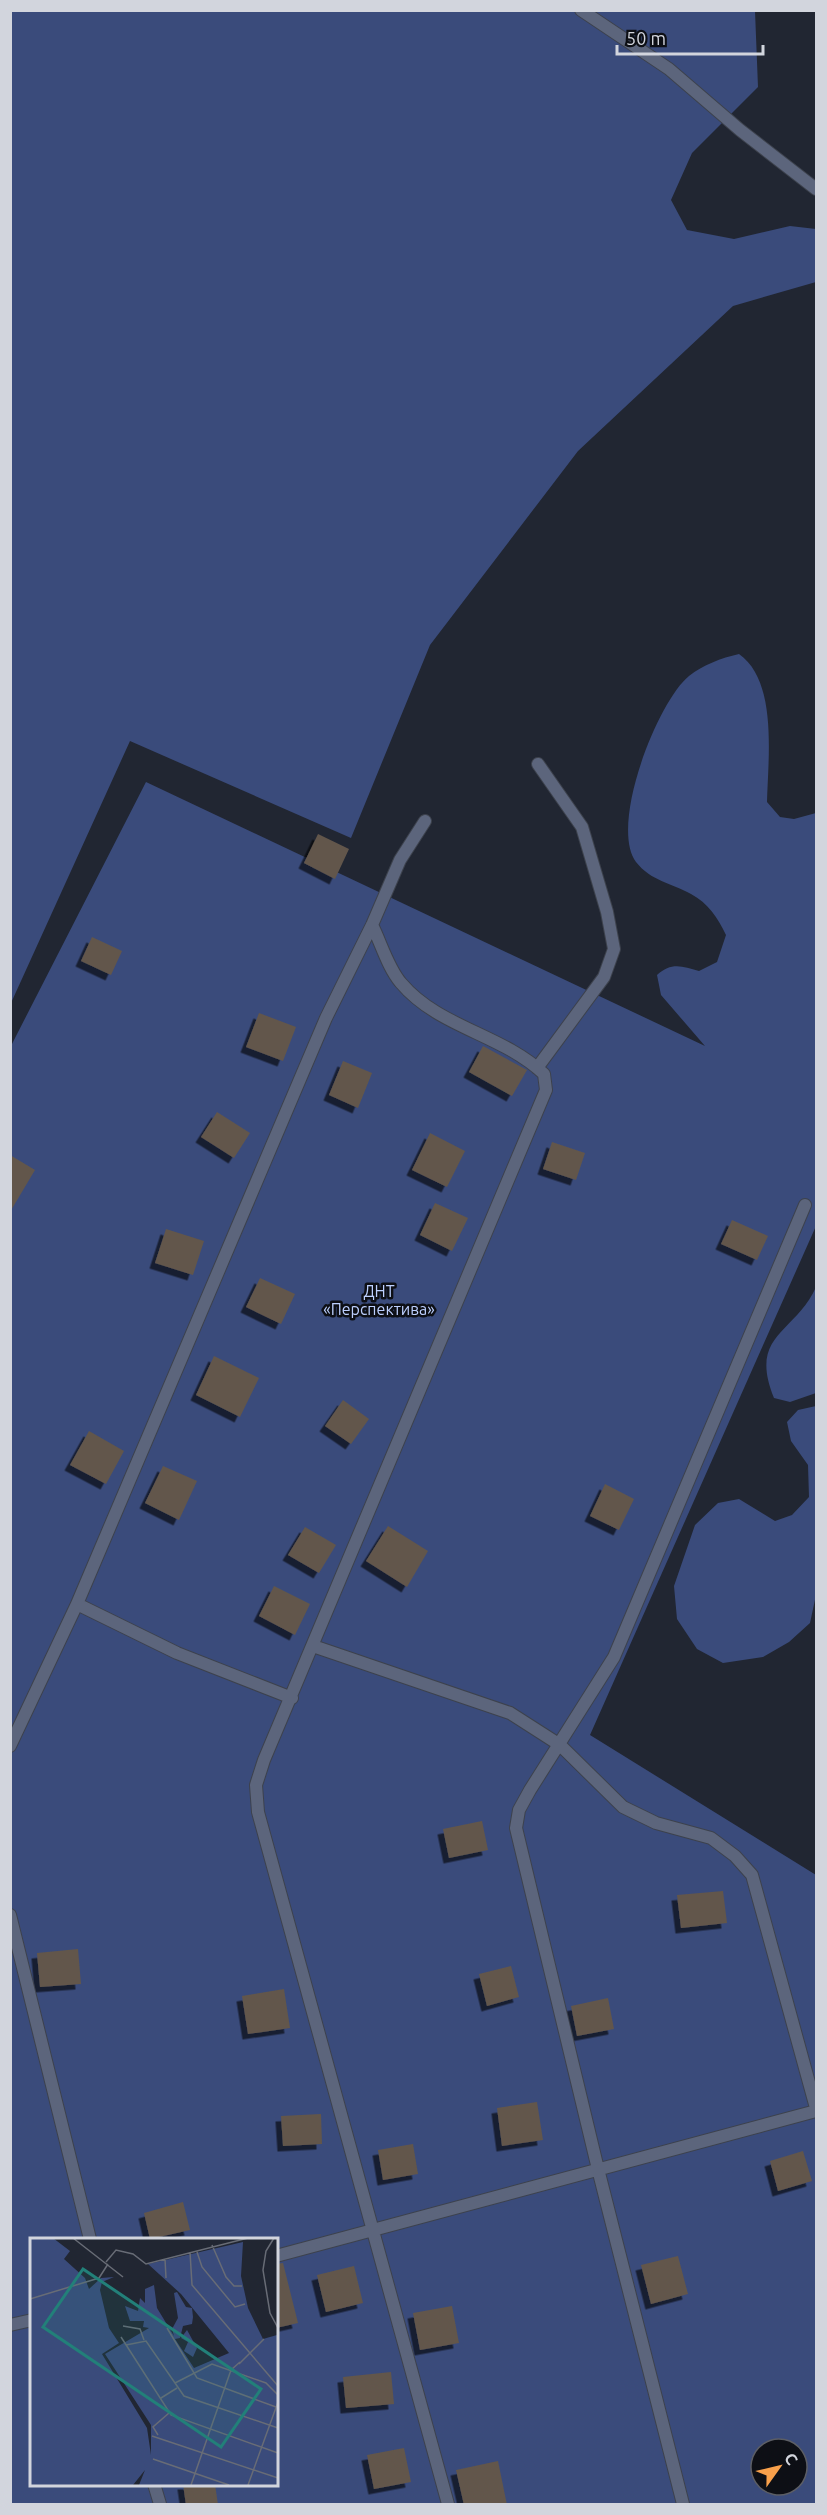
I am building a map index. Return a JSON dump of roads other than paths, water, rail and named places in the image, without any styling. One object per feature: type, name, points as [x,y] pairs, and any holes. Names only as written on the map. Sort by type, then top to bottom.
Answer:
[{"type":"street","points":[[581,10],[669,69],[740,130],[816,189]]},
{"type":"street","points":[[537,1068],[604,977],[614,949],[607,912],[582,827],[538,764]]},
{"type":"street","points":[[10,1746],[77,1604],[326,1018],[372,926],[400,860],[425,821]]},
{"type":"street","points":[[372,926],[399,982],[427,1010],[523,1055],[544,1074],[546,1090],[264,1760],[256,1785],[258,1812],[448,2505]]},
{"type":"street","points":[[683,2505],[598,2169],[516,1828],[519,1810],[614,1658],[805,1205]]},
{"type":"street","points":[[77,1604],[177,1653],[292,1698]]},
{"type":"street","points":[[278,2255],[816,2109],[752,1875],[735,1856],[711,1838],[656,1823],[623,1808],[560,1745],[510,1713],[313,1646]]},
{"type":"street","points":[[10,1915],[90,2238]]},
{"type":"street","points":[[10,2325],[30,2320]]},
{"type":"street","points":[[154,2485],[160,2505]]},
{"type":"park label","name":"ДНТ «Перспектива»","points":[[379,1300]]}]
